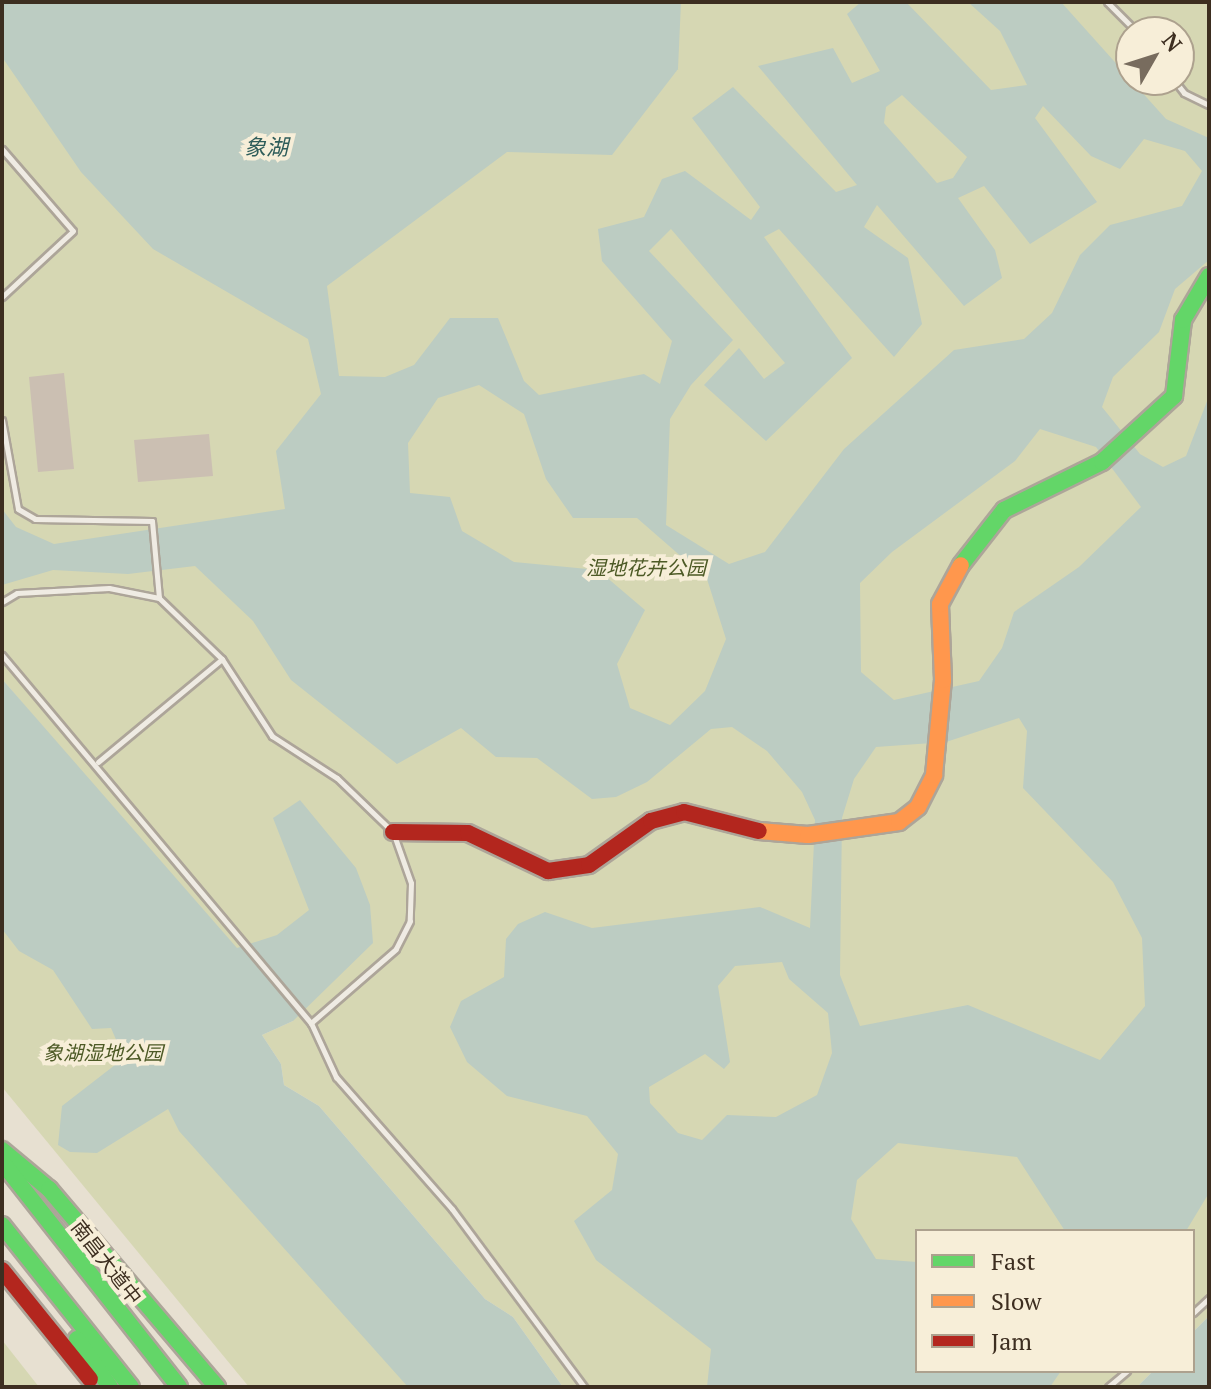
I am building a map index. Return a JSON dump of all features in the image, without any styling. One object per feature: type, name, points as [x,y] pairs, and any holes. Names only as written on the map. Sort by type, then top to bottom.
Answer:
[{"type":"main road","points":[[393,832],[468,833],[520,863],[548,871],[589,865],[651,821],[684,812],[754,831],[808,835],[868,831],[899,822],[918,807],[939,749],[943,680],[940,604],[984,529],[1004,510],[1102,462],[1145,429],[1174,396],[1183,320],[1209,276]]},
{"type":"main road","points":[[2,1150],[49,1189],[217,1387]]},
{"type":"main road","name":"南昌大道中","points":[[2,1162],[179,1387]]},
{"type":"main road","points":[[2,1227],[110,1387]]},
{"type":"main road","points":[[2,1227],[131,1387]]},
{"type":"main road","points":[[2,1270],[96,1387]]},
{"type":"lane","points":[[1190,96],[1209,105]]},
{"type":"lane","points":[[2,149],[73,231],[2,297]]},
{"type":"lane","points":[[2,420],[13,501],[26,516],[146,519],[154,526],[159,598]]},
{"type":"lane","points":[[2,602],[17,593],[109,588],[159,598],[222,659],[272,736],[337,778],[393,832],[411,883],[410,921],[396,949],[311,1023]]},
{"type":"lane","points":[[2,655],[98,762],[311,1023],[336,1077],[452,1209],[584,1387]]},
{"type":"lane","points":[[98,762],[222,659]]},
{"type":"lane","points":[[1108,1387],[1125,1373]]},
{"type":"green space","name":"湿地花卉公园","points":[[2,2],[1209,2],[1209,1316],[1195,1330],[1195,1229],[915,1229],[915,1373],[1151,1373],[1137,1387],[563,1387],[513,1317],[485,1299],[319,1106],[284,1085],[281,1064],[262,1035],[293,1021],[2,679]]},
{"type":"green space","name":"象湖湿地公园","points":[[2,764],[493,1387],[249,1387],[2,1087]]},
{"type":"green space","points":[[2,1340],[39,1387],[2,1387]]},
{"type":"water","name":"象湖","points":[[2,2],[681,2],[678,69],[612,155],[507,152],[327,286],[339,376],[385,377],[414,365],[450,318],[498,318],[524,381],[539,395],[644,374],[660,384],[672,341],[602,261],[598,229],[644,217],[662,179],[685,171],[751,220],[760,207],[692,118],[733,87],[836,192],[857,185],[758,66],[833,48],[852,83],[880,71],[847,14],[861,2],[906,2],[991,90],[1027,85],[1000,31],[968,2],[1061,2],[1115,62],[1115,96],[1145,96],[1166,119],[1209,138],[1209,260],[1175,289],[1159,332],[1113,377],[1102,407],[1140,454],[1163,467],[1186,456],[1209,396],[1209,1193],[1187,1229],[1064,1229],[1017,1157],[898,1143],[857,1180],[851,1219],[876,1259],[915,1262],[915,1373],[1060,1373],[1050,1387],[707,1387],[711,1349],[596,1260],[574,1221],[612,1190],[618,1154],[587,1116],[507,1096],[467,1062],[450,1027],[461,1001],[504,977],[506,939],[518,924],[545,912],[592,928],[760,907],[810,928],[815,820],[802,792],[767,751],[732,727],[711,729],[647,782],[616,797],[592,799],[537,758],[496,757],[461,728],[397,764],[291,680],[253,621],[195,566],[128,574],[53,570],[2,585],[2,509],[16,527],[54,544],[285,509],[276,451],[321,394],[308,339],[153,249],[81,172],[2,57]],"holes":[[[902,95],[967,157],[953,178],[937,183],[884,123],[886,107]],[[1043,106],[1091,156],[1120,169],[1144,139],[1185,151],[1202,171],[1182,206],[1110,225],[1080,255],[1052,313],[1024,339],[954,350],[844,449],[765,552],[729,564],[666,525],[670,419],[691,385],[733,340],[649,251],[671,229],[785,363],[764,379],[739,348],[704,385],[766,441],[852,358],[764,237],[779,229],[894,357],[922,324],[908,258],[864,227],[877,205],[964,306],[1002,278],[995,250],[958,198],[984,186],[1030,244],[1097,202],[1035,118]],[[479,385],[524,414],[546,479],[573,518],[637,518],[707,579],[726,639],[705,691],[670,725],[630,708],[617,664],[645,610],[598,570],[514,562],[462,531],[450,497],[410,493],[408,443],[438,398]],[[1040,429],[1096,447],[1141,507],[1079,567],[1014,612],[1002,648],[979,681],[894,700],[861,672],[860,583],[892,552],[1015,461]],[[1019,718],[1027,731],[1023,788],[1113,882],[1142,938],[1145,1006],[1100,1060],[968,1005],[860,1026],[840,975],[842,818],[854,779],[876,747],[946,742]],[[782,962],[789,979],[828,1013],[832,1053],[817,1095],[776,1117],[727,1115],[702,1140],[678,1133],[650,1103],[649,1087],[705,1054],[724,1069],[730,1062],[718,986],[735,966]]]},
{"type":"water","points":[[2,679],[237,948],[277,935],[309,910],[273,818],[300,800],[356,868],[370,905],[373,943],[293,1021],[262,1035],[281,1064],[284,1085],[319,1106],[485,1299],[513,1317],[563,1387],[408,1387],[179,1131],[168,1109],[97,1153],[70,1152],[58,1145],[62,1106],[124,1058],[111,1028],[92,1029],[53,970],[19,951],[2,929]]},
{"type":"water","points":[[1209,1316],[1209,1387],[1137,1387],[1151,1373],[1195,1373],[1195,1330]]},
{"type":"building","points":[[64,373],[74,469],[38,472],[29,377]]},
{"type":"building","points":[[209,434],[213,476],[138,482],[134,440]]},
{"type":"traffic: fast","points":[[961,565],[1004,510],[1102,462],[1174,396],[1183,320],[1209,276]]},
{"type":"traffic: fast","points":[[2,1150],[49,1189],[217,1387]]},
{"type":"traffic: fast","points":[[2,1162],[179,1387]]},
{"type":"traffic: fast","points":[[2,1225],[131,1387]]},
{"type":"traffic: fast","points":[[77,1339],[110,1387]]},
{"type":"traffic: slow","points":[[759,831],[808,835],[899,822],[918,807],[934,775],[943,680],[940,604],[961,565]]},
{"type":"traffic: jam","points":[[393,832],[468,833],[548,871],[589,865],[651,821],[684,812],[759,831]]},
{"type":"traffic: jam","points":[[2,1270],[90,1379]]}]
